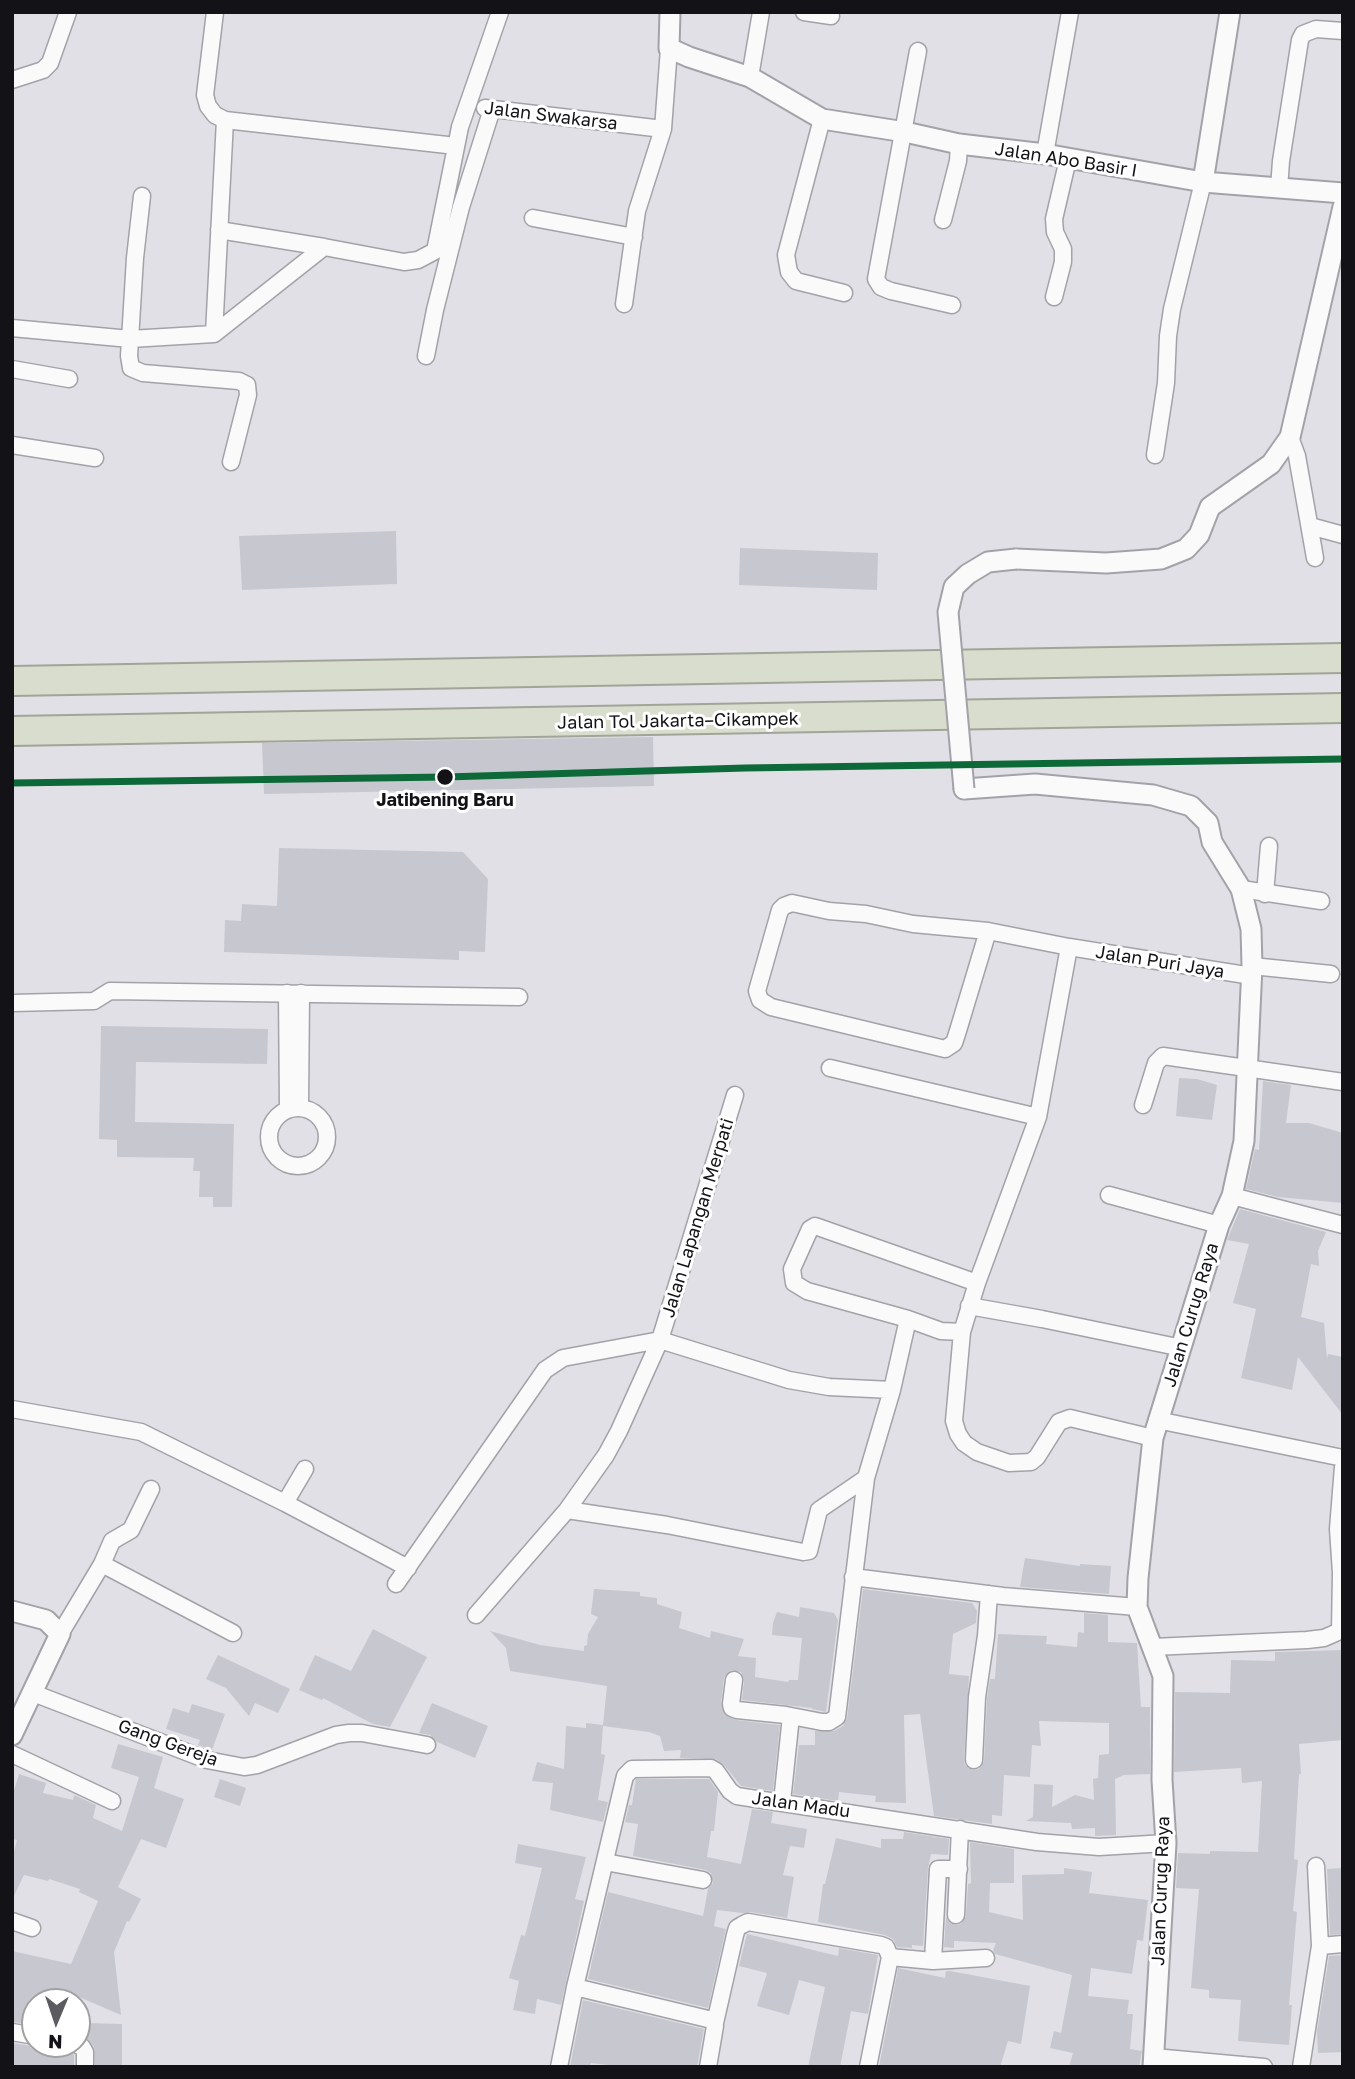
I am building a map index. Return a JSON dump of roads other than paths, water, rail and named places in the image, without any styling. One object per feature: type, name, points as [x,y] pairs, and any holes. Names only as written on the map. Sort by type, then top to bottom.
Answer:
[{"type":"highway","points":[[12,681],[1343,658]]},
{"type":"highway","name":"Jalan Tol Jakarta–Cikampek","points":[[12,731],[1343,708]]},
{"type":"street","points":[[12,80],[43,70],[50,63],[68,12]]},
{"type":"street","points":[[215,12],[205,95],[208,106],[215,115],[225,120],[456,146]]},
{"type":"street","points":[[468,106],[500,12]]},
{"type":"street","points":[[624,304],[637,211],[663,129],[670,12]]},
{"type":"street","points":[[750,77],[761,12]]},
{"type":"street","points":[[804,12],[831,16]]},
{"type":"street","points":[[1045,154],[1070,12]]},
{"type":"street","points":[[1155,454],[1168,371],[1168,336],[1172,309],[1203,182],[1230,12]]},
{"type":"street","points":[[1279,189],[1300,40],[1303,34],[1316,29],[1343,31]]},
{"type":"street","name":"Jalan Abo Basir I","points":[[669,48],[750,77],[822,119],[905,132],[959,144],[1045,154],[1203,182],[1343,193]]},
{"type":"street","points":[[918,51],[877,283],[891,291],[952,305]]},
{"type":"street","name":"Jalan Swakarsa","points":[[324,247],[404,262],[418,260],[435,251],[456,146],[468,106],[663,129]]},
{"type":"street","points":[[426,356],[461,207],[492,109]]},
{"type":"street","points":[[822,119],[786,255],[789,272],[796,281],[844,293]]},
{"type":"street","points":[[214,334],[225,120]]},
{"type":"street","points":[[943,220],[958,161],[959,144]]},
{"type":"street","points":[[1054,297],[1063,262],[1063,248],[1055,232],[1054,219],[1068,159]]},
{"type":"street","points":[[142,196],[135,258],[131,368],[136,371],[231,379],[247,386],[248,395],[231,462]]},
{"type":"street","points":[[1315,558],[1297,456],[1290,437],[1343,207]]},
{"type":"street","points":[[533,218],[634,237]]},
{"type":"street","points":[[219,230],[324,247]]},
{"type":"street","points":[[12,328],[130,339],[214,334],[324,247]]},
{"type":"street","points":[[12,369],[69,379]]},
{"type":"street","name":"Jalan Curug Raya","points":[[1153,2062],[1166,1843],[1162,1780],[1163,1676],[1137,1606],[1138,1578],[1155,1429],[1219,1225],[1232,1196],[1244,1141],[1252,971],[1251,929],[1241,889],[1212,842],[1208,823],[1191,806],[1153,795],[1035,784],[964,789],[948,612],[954,587],[968,573],[988,562],[1016,559],[1106,563],[1161,559],[1186,549],[1199,535],[1210,507],[1271,464],[1290,437]]},
{"type":"street","points":[[12,445],[95,458]]},
{"type":"street","points":[[1310,526],[1343,535]]},
{"type":"street","points":[[1265,894],[1269,846]]},
{"type":"street","points":[[1241,889],[1321,901]]},
{"type":"street","name":"Jalan Puri Jaya","points":[[988,930],[954,1043],[945,1049],[771,1007],[760,1000],[757,991],[780,910],[792,903],[913,924],[988,930],[1069,947],[1252,971],[1331,974]]},
{"type":"street","points":[[1069,947],[1038,1117],[977,1283],[962,1332],[954,1421],[958,1434],[964,1443],[977,1452],[1017,1465],[1031,1462],[1037,1457],[1055,1426],[1063,1419],[1070,1418],[1343,1458]]},
{"type":"street","points":[[12,1003],[94,1001],[110,991],[519,997]]},
{"type":"street","points":[[294,993],[294,1107]]},
{"type":"street","points":[[1143,1105],[1156,1063],[1163,1056],[1343,1082]]},
{"type":"street","points":[[830,1068],[1038,1117]]},
{"type":"street","name":"Jalan Lapangan Merpati","points":[[475,1615],[568,1510],[619,1431],[660,1340],[735,1095]]},
{"type":"street","points":[[1109,1195],[1219,1225]]},
{"type":"street","points":[[1232,1196],[1343,1225]]},
{"type":"street","points":[[962,1332],[941,1331],[807,1290],[794,1283],[792,1269],[810,1228],[816,1226],[977,1283]]},
{"type":"street","points":[[969,1307],[1182,1348]]},
{"type":"street","points":[[734,1680],[732,1708],[822,1722],[829,1722],[837,1717],[866,1478],[892,1390],[908,1319]]},
{"type":"street","points":[[396,1584],[545,1370],[563,1358],[660,1340],[789,1380],[829,1387],[892,1390]]},
{"type":"street","points":[[12,1409],[141,1432],[408,1568]]},
{"type":"street","points":[[1153,1647],[1307,1640],[1340,1631],[1342,1622],[1338,1529],[1343,1467]]},
{"type":"street","points":[[285,1503],[305,1469]]},
{"type":"street","points":[[568,1510],[667,1525],[803,1552],[809,1551],[813,1542],[819,1510],[866,1478]]},
{"type":"street","points":[[12,1735],[60,1634],[112,1541],[131,1530],[151,1489]]},
{"type":"street","points":[[102,1563],[233,1633]]},
{"type":"street","points":[[853,1577],[989,1594],[1137,1606]]},
{"type":"street","points":[[974,1760],[977,1697],[989,1594]]},
{"type":"street","points":[[12,1611],[46,1620],[60,1634]]},
{"type":"street","name":"Gang Gereja","points":[[33,1693],[207,1760],[244,1767],[257,1765],[336,1735],[349,1733],[427,1745]]},
{"type":"street","points":[[782,1802],[791,1716]]},
{"type":"street","points":[[12,1754],[112,1801]]},
{"type":"street","name":"Jalan Madu","points":[[559,2067],[625,1776],[632,1769],[711,1768],[737,1796],[1067,1845],[1099,1847],[1166,1843]]},
{"type":"street","points":[[956,1914],[960,1829]]},
{"type":"street","points":[[605,1862],[703,1880]]},
{"type":"street","points":[[1301,2067],[1320,1946],[1316,1866]]},
{"type":"street","points":[[933,1961],[937,1869],[958,1869]]},
{"type":"street","points":[[12,1921],[32,1928]]},
{"type":"street","points":[[708,2067],[735,1935],[737,1928],[748,1922],[886,1947],[890,1957],[868,2067]]},
{"type":"street","points":[[1320,1946],[1343,1944]]},
{"type":"street","points":[[890,1957],[933,1961],[986,1958]]},
{"type":"street","points":[[575,1987],[712,2020],[715,2023]]},
{"type":"street","points":[[1153,2062],[1264,2067]]},
{"type":"place","name":"Jatibening Baru","points":[[445,777]]}]
